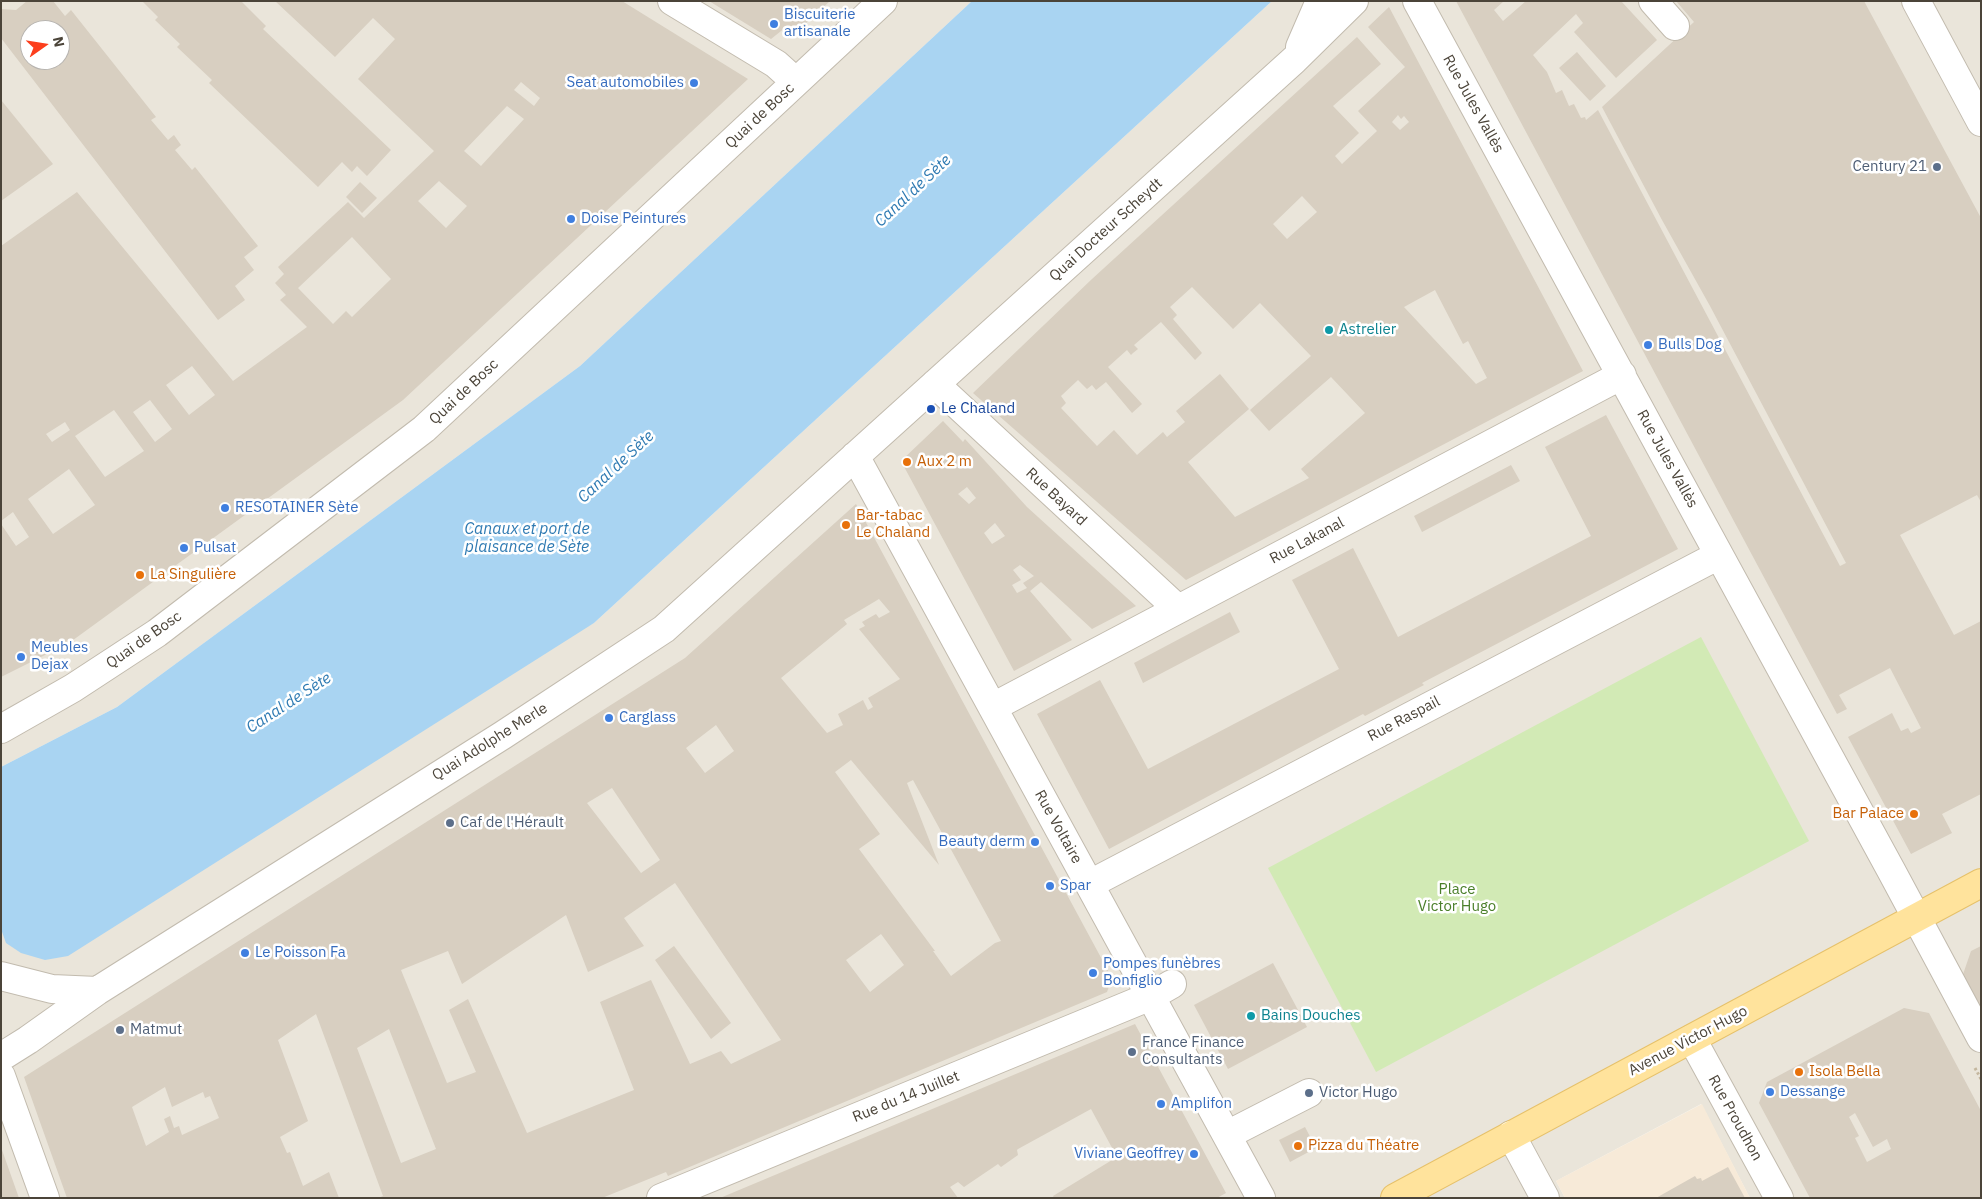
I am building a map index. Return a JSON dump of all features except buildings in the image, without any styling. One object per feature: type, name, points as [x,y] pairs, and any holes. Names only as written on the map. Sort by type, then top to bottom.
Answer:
[{"type":"main road","name":"Avenue Victor Hugo","points":[[1395,1198],[1981,884]]},
{"type":"street","points":[[672,1],[776,64],[796,82]]},
{"type":"street","name":"Quai de Bosc","points":[[1,729],[73,688],[157,633],[424,429],[883,1]]},
{"type":"street","points":[[1294,60],[1320,1]]},
{"type":"street","name":"Quai Docteur Scheydt","points":[[855,456],[1294,60],[1354,1]]},
{"type":"street","name":"Rue Jules Vallès","points":[[1418,1],[1981,1038]]},
{"type":"street","points":[[1653,1],[1675,26]]},
{"type":"street","points":[[1916,1],[1981,122]]},
{"type":"street","name":"Rue Lakanal","points":[[993,707],[1622,375]]},
{"type":"street","name":"Rue Bayard","points":[[935,384],[1178,609]]},
{"type":"street","name":"Rue Voltaire","points":[[855,456],[1090,884],[1161,990],[1227,1135],[1261,1198]]},
{"type":"street","name":"Quai Adolphe Merle","points":[[1,1057],[97,991],[527,719],[664,629],[855,456]]},
{"type":"street","name":"Rue Raspail","points":[[1090,884],[1719,555]]},
{"type":"street","points":[[1,976],[52,989],[97,991]]},
{"type":"street","name":"Rue du 14 Juillet","points":[[661,1198],[1161,990]]},
{"type":"street","name":"Rue Proudhon","points":[[1692,1039],[1779,1198]]},
{"type":"street","points":[[1,1076],[9,1115],[45,1198]]},
{"type":"street","points":[[1227,1135],[1309,1093]]},
{"type":"street","points":[[1511,1135],[1545,1198]]},
{"type":"shaded area","points":[[1,1],[972,1],[580,366],[117,707],[1,767]]},
{"type":"shaded area","points":[[1272,1],[1981,1],[1981,1198],[1750,1198],[1701,1104],[1556,1181],[1565,1198],[1,1198],[1,929],[594,623]]},
{"type":"shaded area","points":[[1702,1104],[1750,1198],[1565,1198],[1556,1181]]},
{"type":"green space","name":"Place Victor Hugo","points":[[1701,637],[1809,841],[1376,1072],[1268,868]]},
{"type":"water","name":"Canaux et port de plaisance de Sète","points":[[972,1],[1272,1],[594,623],[68,956],[45,960],[21,953],[6,943],[1,929],[1,767],[117,707],[580,366]]},
{"type":"place","name":"Biscuiterie artisanale","points":[[774,24]]},
{"type":"place","name":"Seat automobiles","points":[[694,83]]},
{"type":"place","name":"Century 21","points":[[1937,167]]},
{"type":"place","name":"Doise Peintures","points":[[571,219]]},
{"type":"place","name":"Astrelier","points":[[1329,330]]},
{"type":"place","name":"Bulls Dog","points":[[1648,345]]},
{"type":"place","name":"Le Chaland","points":[[931,409]]},
{"type":"place","name":"Aux 2 m","points":[[907,462]]},
{"type":"place","name":"RESOTAINER Sète","points":[[225,508]]},
{"type":"place","name":"Bar-tabac Le Chaland","points":[[846,525]]},
{"type":"place","name":"Pulsat","points":[[184,548]]},
{"type":"place","name":"La Singulière","points":[[140,575]]},
{"type":"place","name":"Meubles Dejax","points":[[21,657]]},
{"type":"place","name":"Carglass","points":[[609,718]]},
{"type":"place","name":"Bar Palace","points":[[1914,814]]},
{"type":"place","name":"Caf de l'Hérault","points":[[450,823]]},
{"type":"place","name":"Beauty derm","points":[[1035,842]]},
{"type":"place","name":"Spar","points":[[1050,886]]},
{"type":"place","name":"Le Poisson Fa","points":[[245,953]]},
{"type":"place","name":"Pompes funèbres Bonfiglio","points":[[1093,973]]},
{"type":"place","name":"Bains Douches","points":[[1251,1016]]},
{"type":"place","name":"Matmut","points":[[120,1030]]},
{"type":"place","name":"France Finance Consultants","points":[[1132,1052]]},
{"type":"place","name":"Isola Bella","points":[[1799,1072]]},
{"type":"place","name":"Dessange","points":[[1770,1092]]},
{"type":"place","name":"Victor Hugo","points":[[1309,1093]]},
{"type":"place","name":"Amplifon","points":[[1161,1104]]},
{"type":"place","name":"Pizza du Théatre","points":[[1298,1146]]},
{"type":"place","name":"Viviane Geoffrey","points":[[1194,1154]]},
{"type":"water label","name":"Canal de Sète","points":[[913,191]]},
{"type":"water label","name":"Canal de Sète","points":[[616,467]]},
{"type":"water label","name":"Canal de Sète","points":[[289,703]]}]
